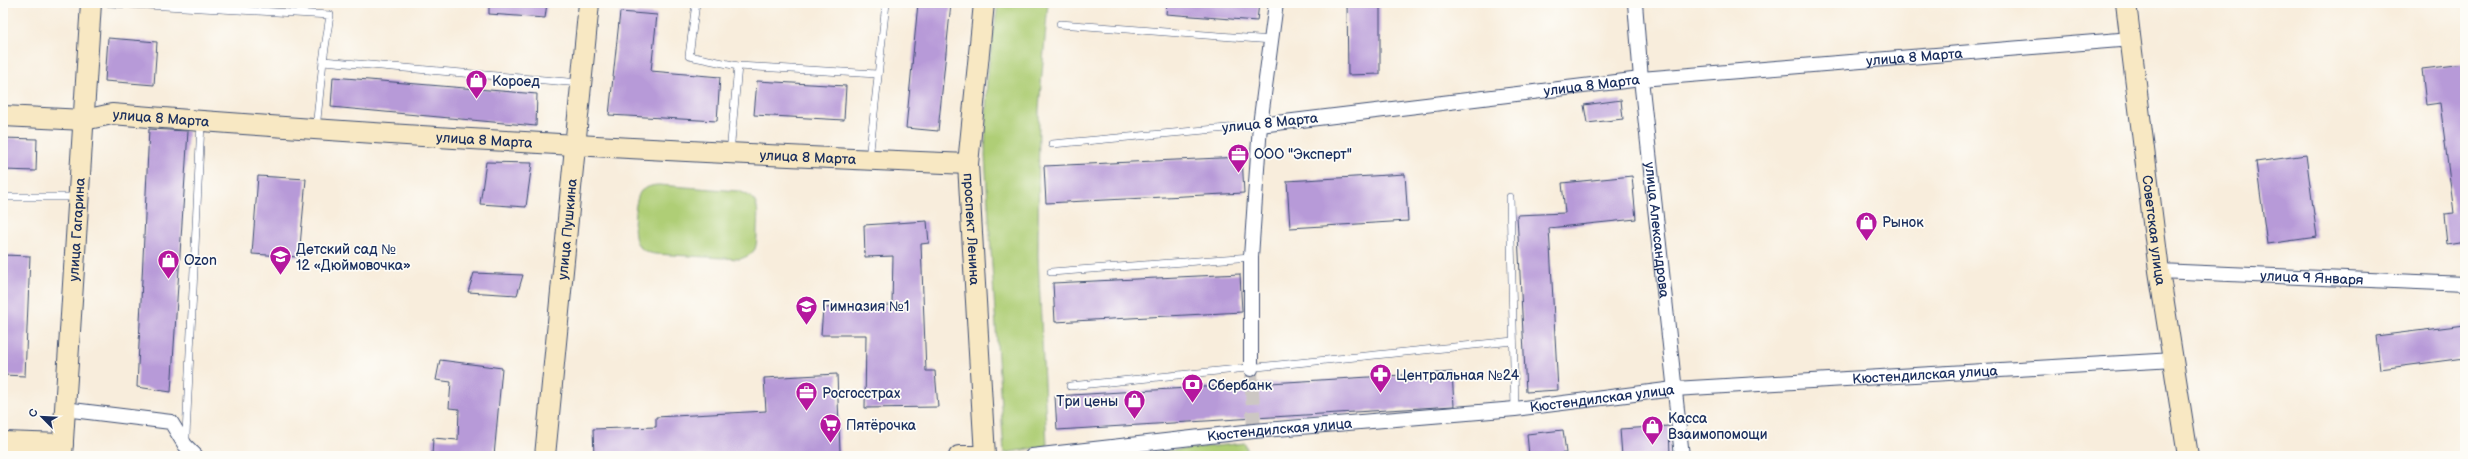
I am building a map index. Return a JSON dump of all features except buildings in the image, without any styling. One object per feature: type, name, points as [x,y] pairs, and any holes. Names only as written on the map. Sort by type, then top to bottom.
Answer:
[{"type":"street","name":"улица Гагарина","points":[[62,450],[91,3]]},
{"type":"street","name":"улица Пушкина","points":[[545,456],[577,146],[589,3]]},
{"type":"street","name":"проспект Ленина","points":[[984,3],[968,164],[985,456]]},
{"type":"street","points":[[1251,369],[1251,257],[1260,125],[1273,40],[1276,3]]},
{"type":"street","name":"улица Александрова","points":[[1635,3],[1641,78],[1682,456]]},
{"type":"street","name":"Советская улица","points":[[2126,3],[2132,39],[2159,271],[2188,456]]},
{"type":"street","name":"улица 8 Марта","points":[[1260,125],[1641,78],[2132,39]]},
{"type":"street","name":"улица 8 Марта","points":[[3,116],[84,120],[112,114],[315,130],[577,146],[968,164]]},
{"type":"street","name":"улица 9 Января","points":[[2159,271],[2465,284]]},
{"type":"street","name":"Кюстендилская улица","points":[[1032,456],[1254,431],[1515,409],[1674,389],[2174,360]]},
{"type":"street","points":[[64,409],[171,422],[185,450],[196,456]]},
{"type":"street","points":[[3,442],[62,450]]},
{"type":"street","points":[[959,456],[977,456]]},
{"type":"lane","points":[[110,3],[330,14],[315,130]]},
{"type":"lane","points":[[696,3],[689,56],[738,66],[877,74]]},
{"type":"lane","points":[[869,160],[877,74],[886,3]]},
{"type":"lane","points":[[1060,24],[1273,40]]},
{"type":"lane","points":[[323,61],[582,83]]},
{"type":"lane","points":[[730,153],[738,66]]},
{"type":"lane","points":[[185,450],[201,121]]},
{"type":"lane","name":"улица 8 Марта","points":[[1052,144],[1260,125]]},
{"type":"lane","points":[[3,197],[79,197]]},
{"type":"lane","points":[[1510,197],[1515,409]]},
{"type":"lane","points":[[1051,272],[1251,257]]},
{"type":"lane","points":[[1070,386],[1513,342]]},
{"type":"green space","points":[[998,3],[1048,3],[1039,109],[1038,256],[1047,446],[1004,453],[985,156],[987,76]]},
{"type":"green space","points":[[659,185],[738,191],[751,197],[756,206],[758,216],[755,249],[748,256],[740,259],[655,254],[647,252],[637,243],[635,239],[635,209],[641,191],[650,186]]},
{"type":"green space","points":[[1245,443],[1249,456],[1118,456]]},
{"type":"tunnel","points":[[1251,369],[1254,431]]},
{"type":"place","name":"Короед","points":[[476,100]]},
{"type":"place","name":"ООО \"Эксперт\"","points":[[1238,174]]},
{"type":"place","name":"Рынок","points":[[1866,242]]},
{"type":"place","name":"Детский сад № 12 «Дюймовочка»","points":[[280,276]]},
{"type":"place","name":"Ozon","points":[[168,280]]},
{"type":"place","name":"Гимназия №1","points":[[807,326]]},
{"type":"place","name":"Центральная №24","points":[[1381,394]]},
{"type":"place","name":"Сбербанк","points":[[1193,404]]},
{"type":"place","name":"Росгосстрах","points":[[807,412]]},
{"type":"place","name":"Три цены","points":[[1134,420]]},
{"type":"place","name":"Пятёрочка","points":[[831,444]]},
{"type":"place","name":"Касса Взаимопомощи","points":[[1652,446]]}]
